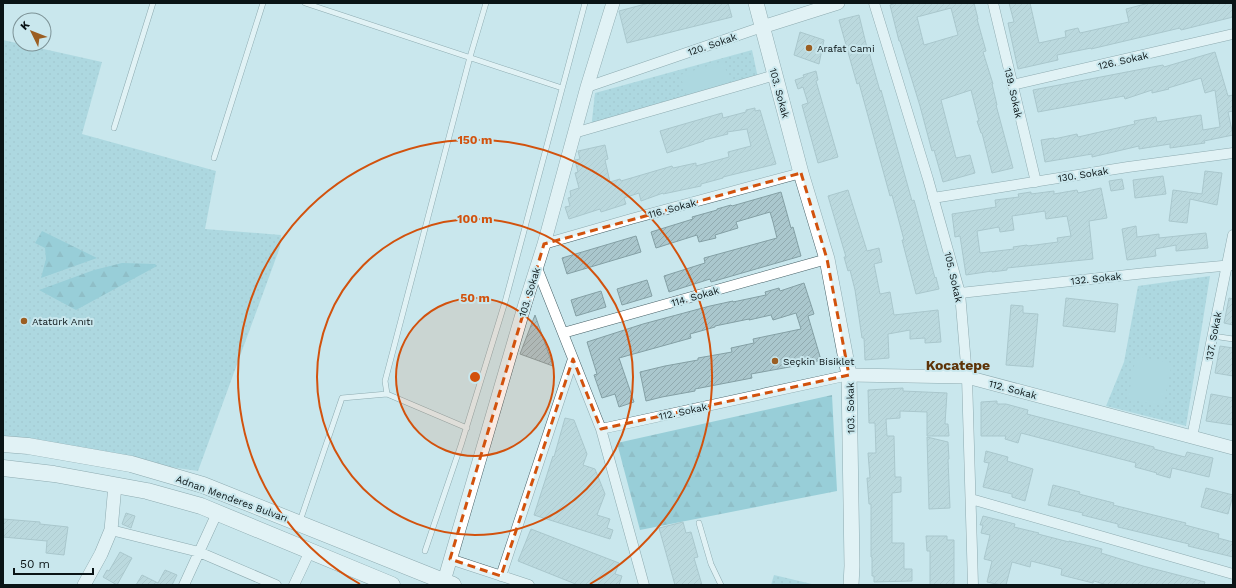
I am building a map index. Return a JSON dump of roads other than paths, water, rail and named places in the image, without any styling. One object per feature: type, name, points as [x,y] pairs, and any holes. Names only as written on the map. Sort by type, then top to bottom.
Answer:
[{"type":"main road","name":"103. Sokak","points":[[756,3],[801,173],[826,259],[849,375],[851,585]]},
{"type":"main road","name":"Adnan Menderes Bulvarı","points":[[3,444],[28,446],[131,464],[203,485],[449,583]]},
{"type":"main road","name":"Adnan Menderes Bulvarı","points":[[3,468],[54,474],[147,491],[201,506],[392,585]]},
{"type":"street","name":"103. Sokak","points":[[449,583],[450,560],[537,268],[587,87],[613,3]]},
{"type":"street","name":"120. Sokak","points":[[587,87],[762,27],[838,3]]},
{"type":"street","name":"105. Sokak","points":[[874,3],[960,293],[967,377],[973,585]]},
{"type":"street","name":"139. Sokak","points":[[993,3],[1036,182]]},
{"type":"street","name":"126. Sokak","points":[[1012,85],[1233,34]]},
{"type":"street","points":[[574,133],[775,76]]},
{"type":"street","name":"130. Sokak","points":[[933,198],[1128,167],[1233,153]]},
{"type":"street","name":"116. Sokak","points":[[544,244],[801,173]]},
{"type":"street","name":"137. Sokak","points":[[1192,437],[1213,336],[1230,265],[1233,235]]},
{"type":"street","name":"114. Sokak","points":[[563,333],[826,259]]},
{"type":"street","name":"132. Sokak","points":[[960,293],[1230,265]]},
{"type":"street","points":[[537,268],[602,429],[644,585]]},
{"type":"street","points":[[501,576],[573,359]]},
{"type":"street","name":"112. Sokak","points":[[602,429],[849,375],[967,377],[1233,448]]},
{"type":"street","points":[[84,585],[102,554],[111,530],[115,485]]},
{"type":"street","points":[[971,499],[1233,574]]},
{"type":"street","points":[[184,585],[217,513]]},
{"type":"street","points":[[111,530],[199,552],[276,585]]},
{"type":"street","points":[[294,585],[310,551]]},
{"type":"street","points":[[450,560],[529,585]]},
{"type":"lane","points":[[114,128],[153,3]]},
{"type":"lane","points":[[214,158],[263,3]]},
{"type":"lane","points":[[305,3],[562,88]]},
{"type":"lane","points":[[387,394],[385,381],[470,57],[486,3]]},
{"type":"lane","points":[[425,551],[467,428],[505,302],[586,3]]},
{"type":"lane","points":[[1213,336],[1233,338]]},
{"type":"lane","points":[[299,523],[342,398],[387,394],[467,428]]},
{"type":"lane","points":[[699,524],[711,564],[721,585]]},
{"type":"place","name":"Arafat Cami","points":[[809,48]]},
{"type":"place","name":"Atatürk Anıtı","points":[[24,321]]},
{"type":"place","name":"Seçkin Bisiklet","points":[[775,361]]},
{"type":"district","name":"Kocatepe","points":[[958,365]]}]
